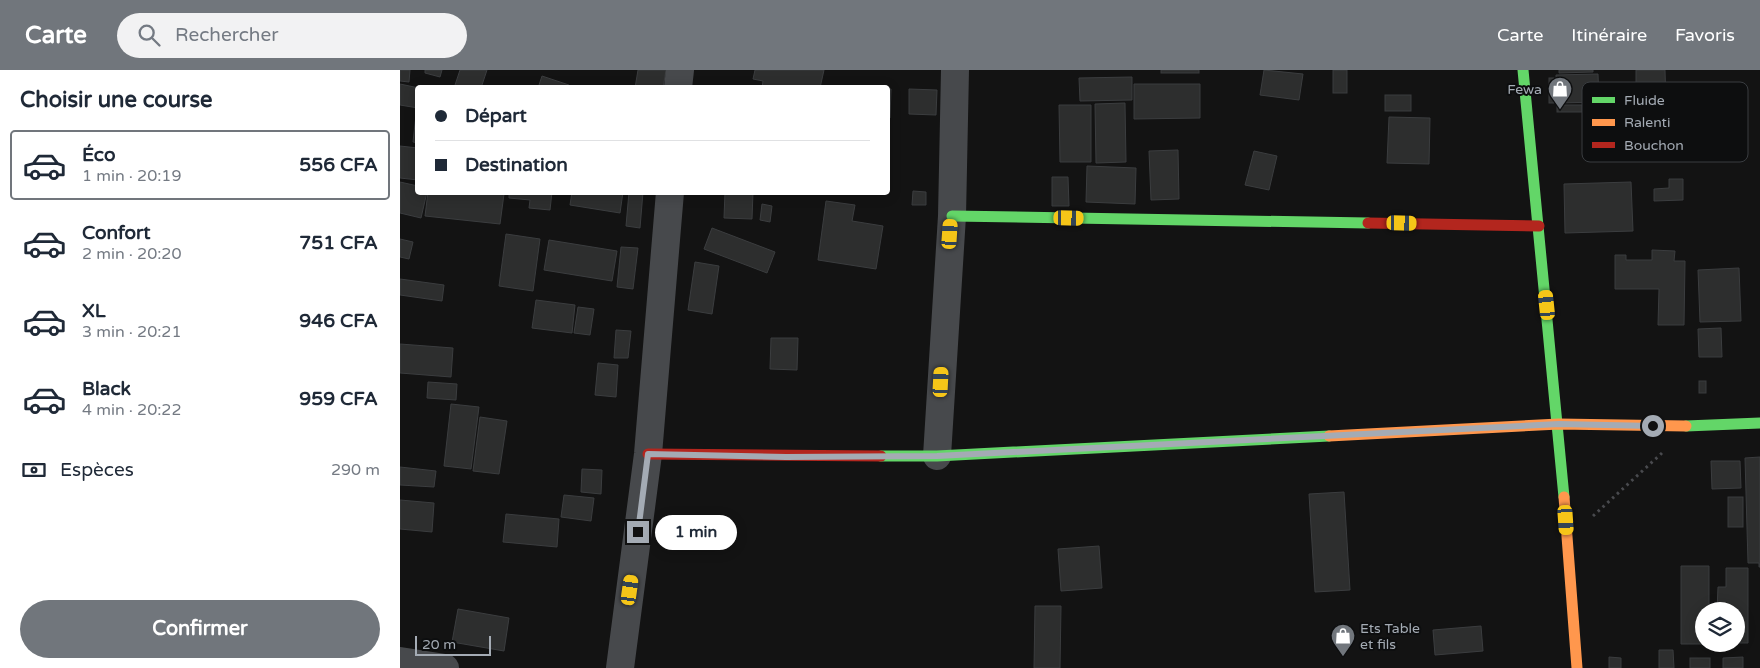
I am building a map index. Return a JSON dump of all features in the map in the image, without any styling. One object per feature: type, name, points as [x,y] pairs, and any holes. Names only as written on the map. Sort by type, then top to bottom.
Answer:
[{"type":"street","points":[[678,85],[680,70]]},
{"type":"street","points":[[937,456],[952,216],[955,70]]},
{"type":"street","points":[[1523,70],[1559,424],[1577,668]]},
{"type":"street","points":[[620,668],[648,454],[670,195]]},
{"type":"street","points":[[952,216],[1539,226]]},
{"type":"street","points":[[648,454],[786,457],[937,456],[1559,424],[1690,426],[1760,423]]},
{"type":"street","points":[[400,661],[445,668]]},
{"type":"path","points":[[1567,539],[1690,426]]},
{"type":"building","points":[[400,70],[410,70],[409,82],[400,81]]},
{"type":"building","points":[[425,70],[442,70],[440,77],[425,73]]},
{"type":"building","points":[[460,70],[487,70],[482,85],[455,85]]},
{"type":"building","points":[[638,70],[666,70],[664,85],[636,85]]},
{"type":"building","points":[[755,70],[824,70],[821,85],[762,85],[763,81],[753,79]]},
{"type":"building","points":[[1161,70],[1199,70],[1199,73],[1161,73]]},
{"type":"building","points":[[1264,70],[1303,74],[1299,100],[1260,95]]},
{"type":"building","points":[[1333,70],[1347,70],[1347,93],[1333,93]]},
{"type":"building","points":[[1559,70],[1593,70],[1593,72],[1559,73]]},
{"type":"building","points":[[1636,70],[1665,70],[1665,82],[1636,82]]},
{"type":"building","points":[[1598,74],[1598,82],[1582,82],[1582,102],[1557,103],[1556,75]]},
{"type":"building","points":[[542,76],[569,85],[539,85]]},
{"type":"building","points":[[1132,77],[1132,100],[1080,101],[1079,78]]},
{"type":"building","points":[[1549,78],[1554,78],[1554,103],[1549,103]]},
{"type":"building","points":[[400,84],[415,87],[415,108],[400,105]]},
{"type":"building","points":[[1134,84],[1200,84],[1200,118],[1134,119]]},
{"type":"building","points":[[909,89],[937,90],[936,115],[909,114]]},
{"type":"building","points":[[1385,95],[1411,95],[1411,111],[1385,111]]},
{"type":"building","points":[[1125,103],[1126,162],[1096,163],[1095,104]]},
{"type":"building","points":[[1059,105],[1091,105],[1091,162],[1060,162]]},
{"type":"building","points":[[1557,105],[1582,105],[1582,112],[1557,112]]},
{"type":"building","points":[[1389,117],[1430,118],[1429,164],[1387,163]]},
{"type":"building","points":[[415,124],[415,142],[413,142]]},
{"type":"building","points":[[400,146],[415,148],[415,180],[400,178]]},
{"type":"building","points":[[1178,150],[1179,199],[1151,200],[1149,151]]},
{"type":"building","points":[[1254,151],[1277,156],[1269,190],[1245,185]]},
{"type":"building","points":[[1087,166],[1136,168],[1135,204],[1086,202]]},
{"type":"building","points":[[1052,177],[1068,177],[1069,206],[1052,206]]},
{"type":"building","points":[[1669,179],[1683,179],[1683,200],[1654,201],[1654,189],[1669,188]]},
{"type":"building","points":[[400,182],[415,185],[415,195],[426,195],[421,218],[400,213]]},
{"type":"building","points":[[1631,182],[1633,231],[1565,233],[1564,184]]},
{"type":"building","points":[[913,191],[926,192],[926,205],[912,205]]},
{"type":"building","points":[[428,195],[504,195],[500,224],[425,216]]},
{"type":"building","points":[[509,195],[552,195],[550,210],[529,208],[530,200],[509,198]]},
{"type":"building","points":[[572,195],[623,195],[620,213],[570,205]]},
{"type":"building","points":[[629,195],[643,195],[640,228],[626,226]]},
{"type":"building","points":[[725,195],[753,195],[752,219],[724,218]]},
{"type":"building","points":[[826,201],[855,205],[852,221],[883,226],[876,269],[818,260]]},
{"type":"building","points":[[762,204],[772,206],[770,222],[760,220]]},
{"type":"building","points":[[712,228],[775,252],[767,273],[704,249]]},
{"type":"building","points":[[506,234],[540,239],[533,291],[499,286]]},
{"type":"building","points":[[400,239],[413,242],[409,259],[400,257]]},
{"type":"building","points":[[549,240],[617,251],[612,281],[544,270]]},
{"type":"building","points":[[621,247],[638,248],[633,289],[617,287]]},
{"type":"building","points":[[1652,250],[1675,251],[1674,261],[1685,261],[1684,325],[1658,325],[1659,289],[1615,289],[1615,255],[1626,255],[1626,260],[1652,260]]},
{"type":"building","points":[[695,262],[719,266],[712,314],[688,310]]},
{"type":"building","points":[[1739,268],[1741,321],[1700,322],[1698,270]]},
{"type":"building","points":[[400,279],[444,285],[442,301],[400,295]]},
{"type":"building","points":[[536,300],[575,305],[572,333],[532,328]]},
{"type":"building","points":[[578,307],[594,309],[590,335],[574,333]]},
{"type":"building","points":[[1721,328],[1722,357],[1699,357],[1698,329]]},
{"type":"building","points":[[616,330],[631,331],[628,358],[614,358]]},
{"type":"building","points":[[771,338],[798,338],[797,370],[770,369]]},
{"type":"building","points":[[400,344],[453,348],[451,377],[400,373]]},
{"type":"building","points":[[598,363],[618,365],[616,397],[595,395]]},
{"type":"building","points":[[1699,381],[1706,381],[1706,393],[1699,393]]},
{"type":"building","points":[[428,382],[457,384],[456,400],[427,398]]},
{"type":"building","points":[[451,404],[479,407],[471,469],[444,466]]},
{"type":"building","points":[[480,417],[507,421],[499,474],[473,471]]},
{"type":"building","points":[[1760,457],[1759,567],[1759,563],[1748,563],[1745,458]]},
{"type":"building","points":[[1711,461],[1740,461],[1741,488],[1712,489]]},
{"type":"building","points":[[400,467],[436,471],[434,487],[400,485]]},
{"type":"building","points":[[582,469],[602,470],[601,494],[581,492]]},
{"type":"building","points":[[1344,492],[1350,590],[1315,592],[1309,494]]},
{"type":"building","points":[[564,495],[594,498],[591,521],[561,517]]},
{"type":"building","points":[[1728,497],[1743,497],[1743,527],[1728,527]]},
{"type":"building","points":[[400,500],[434,503],[432,532],[400,529]]},
{"type":"building","points":[[506,514],[559,519],[557,547],[503,542]]},
{"type":"building","points":[[1099,546],[1102,588],[1061,591],[1058,549]]},
{"type":"building","points":[[1681,566],[1709,566],[1709,602],[1695,602],[1695,644],[1681,644]]},
{"type":"building","points":[[1726,568],[1748,568],[1748,643],[1745,643],[1745,602],[1717,602],[1718,587],[1726,587]]},
{"type":"building","points":[[1035,606],[1061,606],[1060,668],[1034,668]]},
{"type":"building","points":[[458,609],[509,618],[504,651],[452,642]]},
{"type":"building","points":[[1481,626],[1483,651],[1435,655],[1433,630]]},
{"type":"building","points":[[1659,650],[1673,650],[1674,668],[1659,668]]},
{"type":"building","points":[[1609,657],[1621,658],[1621,668],[1609,668]]},
{"type":"building","points":[[1743,657],[1743,668],[1723,668],[1723,658]]},
{"type":"building","points":[[1690,658],[1710,658],[1710,668],[1690,668]]},
{"type":"traffic: fast","points":[[1523,70],[1564,497]]},
{"type":"traffic: fast","points":[[952,216],[1368,223]]},
{"type":"traffic: fast","points":[[1686,426],[1760,423]]},
{"type":"traffic: fast","points":[[881,456],[937,456],[1329,436]]},
{"type":"traffic: slow","points":[[1329,436],[1559,424],[1686,426]]},
{"type":"traffic: slow","points":[[1564,497],[1577,668]]},
{"type":"traffic: jam","points":[[1368,223],[1539,226]]},
{"type":"traffic: jam","points":[[648,454],[881,456]]},
{"type":"place","name":"Fewa","points":[[1560,110]]},
{"type":"place","name":"Ets Table et fils","points":[[1343,657]]},
{"type":"route","points":[[638,532],[648,454],[786,457],[937,456],[1559,424],[1653,426]]}]
